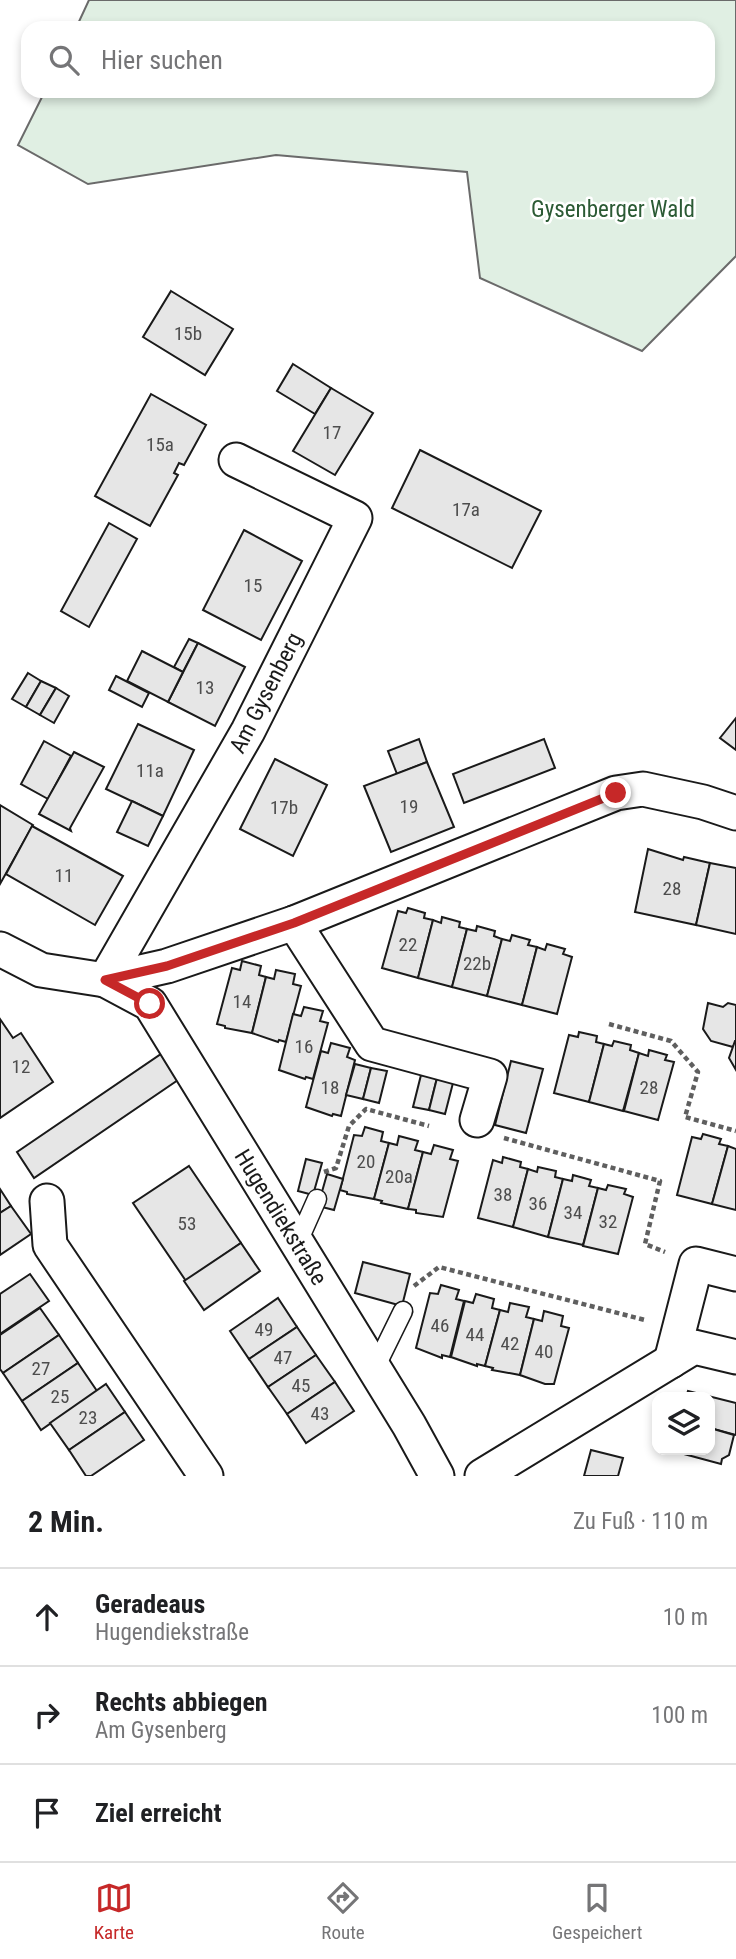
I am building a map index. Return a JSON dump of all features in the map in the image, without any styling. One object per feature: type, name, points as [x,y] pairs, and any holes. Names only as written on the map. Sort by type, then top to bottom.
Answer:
[{"type":"street","name":"Am Gysenberg","points":[[105,980],[248,731],[355,518],[236,460]]},
{"type":"street","points":[[0,949],[41,970],[105,980],[167,966],[294,923],[616,793],[643,789],[703,802],[736,813]]},
{"type":"street","points":[[294,923],[372,1044],[490,1076],[477,1120]]},
{"type":"street","name":"Hugendiekstraße","points":[[105,980],[150,1004],[437,1476]]},
{"type":"street","points":[[47,1201],[50,1245],[206,1476]]},
{"type":"street","points":[[671,1361],[696,1264],[736,1274]]},
{"type":"street","points":[[482,1476],[694,1347],[736,1356]]},
{"type":"lane","points":[[297,1244],[317,1199]]},
{"type":"lane","points":[[374,1370],[403,1311]]},
{"type":"path","points":[[609,1024],[671,1041],[698,1072],[685,1117],[736,1131]]},
{"type":"path","points":[[317,1199],[324,1171],[336,1168],[349,1126],[366,1109],[429,1126]]},
{"type":"path","points":[[477,1120],[505,1138],[660,1181],[645,1244],[696,1264]]},
{"type":"path","points":[[403,1311],[412,1288],[439,1267],[679,1329]]},
{"type":"green space","name":"Gysenberger Wald","points":[[89,0],[736,0],[736,256],[642,351],[480,278],[467,172],[276,155],[88,184],[18,145],[42,98],[715,98],[715,21],[79,21]]},
{"type":"building","points":[[171,291],[233,329],[205,375],[143,337]]},
{"type":"building","points":[[293,364],[331,388],[315,414],[277,391]]},
{"type":"building","points":[[331,388],[373,413],[335,475],[293,451]]},
{"type":"building","points":[[151,394],[206,425],[184,465],[179,463],[174,473],[178,475],[150,526],[95,496]]},
{"type":"building","points":[[420,450],[541,511],[512,568],[392,508]]},
{"type":"building","points":[[109,523],[137,539],[89,627],[61,611]]},
{"type":"building","points":[[244,530],[302,561],[261,640],[203,610]]},
{"type":"building","points":[[189,639],[198,643],[183,672],[174,667]]},
{"type":"building","points":[[198,643],[245,667],[215,726],[168,702]]},
{"type":"building","points":[[142,651],[183,672],[168,702],[127,681]]},
{"type":"building","points":[[28,673],[41,681],[26,707],[12,699]]},
{"type":"building","points":[[116,676],[149,693],[142,707],[109,690]]},
{"type":"building","points":[[41,681],[56,688],[40,715],[26,707]]},
{"type":"building","points":[[56,688],[69,696],[54,723],[40,715]]},
{"type":"building","points":[[736,718],[736,750],[720,738]]},
{"type":"building","points":[[138,724],[194,750],[163,816],[106,789]]},
{"type":"building","points":[[419,739],[427,762],[397,774],[388,751]]},
{"type":"building","points":[[544,739],[555,768],[464,803],[453,774]]},
{"type":"building","points":[[44,741],[71,756],[48,799],[21,784]]},
{"type":"building","points":[[74,752],[104,767],[70,828],[71,831],[39,814]]},
{"type":"building","points":[[275,759],[327,785],[293,856],[240,829]]},
{"type":"building","points":[[427,762],[454,827],[391,852],[364,786]]},
{"type":"building","points":[[132,801],[163,816],[148,846],[117,832]]},
{"type":"building","points":[[0,805],[33,825],[0,884]]},
{"type":"building","points":[[32,826],[123,876],[95,925],[6,874]]},
{"type":"building","points":[[648,849],[683,860],[684,857],[710,863],[696,925],[635,912]]},
{"type":"building","points":[[710,863],[736,868],[736,934],[696,925]]},
{"type":"building","points":[[408,908],[425,913],[424,918],[433,920],[418,978],[382,968],[398,911],[406,913]]},
{"type":"building","points":[[442,917],[460,922],[459,927],[467,929],[452,987],[418,978],[433,920],[441,923]]},
{"type":"building","points":[[477,926],[495,931],[494,936],[502,939],[487,996],[452,987],[467,929],[476,931]]},
{"type":"building","points":[[512,935],[530,940],[528,945],[537,947],[522,1005],[487,996],[502,939],[510,941]]},
{"type":"building","points":[[547,944],[565,949],[563,954],[572,957],[557,1014],[522,1005],[537,947],[545,950]]},
{"type":"building","points":[[242,961],[261,966],[259,975],[266,977],[252,1033],[217,1024],[232,968],[240,970]]},
{"type":"building","points":[[276,970],[295,974],[293,984],[301,986],[286,1042],[252,1033],[266,977],[274,979]]},
{"type":"building","points":[[708,1003],[723,1007],[728,1003],[736,1005],[736,1041],[733,1047],[711,1041],[703,1029]]},
{"type":"building","points":[[304,1007],[323,1011],[320,1021],[328,1023],[313,1079],[279,1070],[293,1014],[301,1016]]},
{"type":"building","points":[[0,1019],[13,1038],[21,1033],[53,1082],[0,1118]]},
{"type":"building","points":[[579,1032],[597,1036],[596,1042],[604,1044],[589,1102],[554,1093],[569,1035],[578,1037]]},
{"type":"building","points":[[614,1041],[631,1045],[630,1050],[639,1053],[623,1111],[589,1102],[604,1044],[612,1046]]},
{"type":"building","points":[[736,1041],[736,1070],[729,1058]]},
{"type":"building","points":[[331,1043],[350,1048],[347,1057],[355,1060],[341,1116],[332,1116],[306,1107],[321,1051],[328,1053]]},
{"type":"building","points":[[649,1050],[667,1055],[665,1060],[674,1062],[658,1120],[624,1111],[639,1053],[648,1056]]},
{"type":"building","points":[[161,1054],[178,1080],[34,1178],[17,1152]]},
{"type":"building","points":[[511,1061],[543,1069],[526,1133],[495,1125]]},
{"type":"building","points":[[355,1064],[371,1068],[363,1099],[346,1095]]},
{"type":"building","points":[[371,1068],[387,1071],[379,1103],[363,1099]]},
{"type":"building","points":[[421,1075],[437,1078],[429,1110],[413,1107]]},
{"type":"building","points":[[437,1078],[453,1083],[445,1114],[429,1110]]},
{"type":"building","points":[[365,1127],[383,1132],[381,1141],[389,1143],[374,1199],[340,1190],[354,1135],[362,1136]]},
{"type":"building","points":[[703,1134],[721,1139],[719,1144],[728,1146],[712,1204],[677,1195],[692,1137],[701,1139]]},
{"type":"building","points":[[399,1136],[418,1141],[415,1150],[423,1152],[408,1209],[374,1199],[389,1143],[397,1145]]},
{"type":"building","points":[[434,1145],[453,1150],[450,1159],[458,1161],[443,1217],[416,1213],[416,1210],[408,1209],[423,1152],[431,1154]]},
{"type":"building","points":[[728,1146],[736,1149],[736,1210],[712,1204]]},
{"type":"building","points":[[503,1157],[521,1162],[520,1167],[528,1169],[513,1227],[478,1218],[493,1160],[502,1163]]},
{"type":"building","points":[[306,1159],[322,1163],[313,1195],[298,1191]]},
{"type":"building","points":[[189,1166],[241,1243],[186,1281],[133,1203]]},
{"type":"building","points":[[538,1167],[556,1171],[555,1177],[563,1179],[548,1237],[513,1227],[528,1169],[537,1172]]},
{"type":"building","points":[[327,1174],[343,1179],[334,1210],[318,1206]]},
{"type":"building","points":[[573,1175],[591,1180],[589,1186],[598,1188],[583,1245],[548,1237],[563,1179],[572,1181]]},
{"type":"building","points":[[608,1185],[626,1189],[624,1194],[633,1197],[618,1254],[583,1246],[598,1188],[606,1190]]},
{"type":"building","points":[[0,1189],[11,1206],[0,1213]]},
{"type":"building","points":[[11,1206],[31,1234],[0,1255],[0,1213]]},
{"type":"building","points":[[241,1243],[260,1271],[204,1310],[184,1281]]},
{"type":"building","points":[[363,1262],[410,1274],[402,1306],[355,1293]]},
{"type":"building","points":[[30,1274],[49,1301],[0,1334],[0,1294]]},
{"type":"building","points":[[441,1285],[459,1290],[456,1299],[464,1301],[450,1357],[442,1355],[442,1358],[416,1348],[430,1293],[438,1294]]},
{"type":"building","points":[[476,1294],[494,1299],[492,1308],[500,1310],[485,1366],[451,1357],[465,1301],[473,1303]]},
{"type":"building","points":[[278,1298],[297,1327],[249,1359],[230,1331]]},
{"type":"building","points":[[510,1303],[529,1307],[526,1317],[534,1319],[520,1375],[492,1370],[493,1368],[485,1366],[500,1310],[508,1312]]},
{"type":"building","points":[[40,1308],[59,1335],[3,1373],[0,1369],[0,1335]]},
{"type":"building","points":[[544,1311],[563,1316],[561,1326],[569,1328],[554,1384],[545,1384],[520,1375],[534,1319],[542,1321]]},
{"type":"building","points":[[297,1327],[316,1355],[268,1387],[249,1359]]},
{"type":"building","points":[[59,1335],[78,1363],[22,1401],[3,1373]]},
{"type":"building","points":[[316,1355],[335,1382],[287,1414],[268,1387]]},
{"type":"building","points":[[78,1363],[97,1391],[41,1430],[22,1401]]},
{"type":"building","points":[[335,1382],[354,1411],[306,1443],[287,1414]]},
{"type":"building","points":[[106,1384],[125,1412],[69,1450],[50,1423]]},
{"type":"building","points":[[715,1398],[736,1403],[736,1435],[715,1429]]},
{"type":"building","points":[[125,1412],[144,1440],[91,1476],[86,1476],[69,1450]]},
{"type":"building","points":[[715,1429],[734,1435],[729,1455],[722,1459],[721,1464],[688,1455],[715,1455]]},
{"type":"building","points":[[591,1450],[623,1458],[618,1476],[584,1476]]},
{"type":"route","points":[[150,1004],[105,980],[167,966],[294,923],[616,793]]}]
